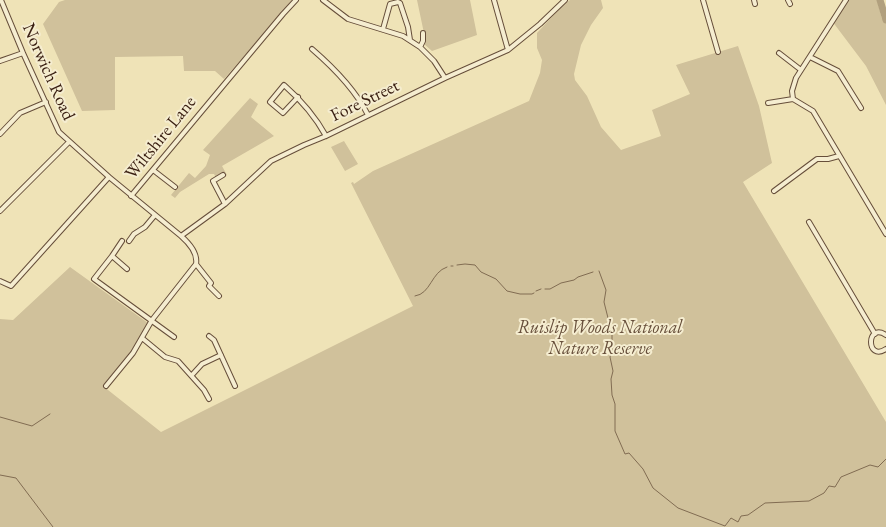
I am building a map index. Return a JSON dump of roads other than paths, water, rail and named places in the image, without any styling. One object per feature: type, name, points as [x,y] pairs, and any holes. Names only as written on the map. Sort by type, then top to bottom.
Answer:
[{"type":"street","name":"Norwich Road","points":[[1,0],[59,132],[131,196]]},
{"type":"street","name":"Wiltshire Lane","points":[[219,296],[209,286],[211,283],[196,264],[195,255],[187,241],[131,196],[199,112],[296,0]]},
{"type":"street","points":[[323,0],[348,19],[382,29],[410,40],[420,47],[434,61],[445,78]]},
{"type":"street","points":[[494,0],[508,50]]},
{"type":"street","name":"Fore Street","points":[[181,236],[225,204],[271,161],[445,78],[508,50],[540,24],[565,0]]},
{"type":"street","points":[[703,0],[718,52]]},
{"type":"street","points":[[793,99],[792,91],[796,78],[846,0]]},
{"type":"street","points":[[382,29],[390,4],[398,2],[400,3],[408,28],[410,40]]},
{"type":"street","points":[[420,47],[423,41],[423,33]]},
{"type":"street","points":[[312,49],[339,75],[362,103],[368,115]]},
{"type":"street","points":[[0,61],[23,53]]},
{"type":"street","points":[[779,53],[801,70]]},
{"type":"street","points":[[810,57],[838,71],[861,108]]},
{"type":"street","points":[[298,97],[283,113],[270,102],[284,85],[298,97],[308,108],[321,126],[326,136]]},
{"type":"street","points":[[768,103],[793,99],[813,111],[886,234]]},
{"type":"street","points":[[0,134],[20,113],[46,102]]},
{"type":"street","points":[[0,211],[69,142]]},
{"type":"street","points":[[774,191],[817,159],[828,159],[839,156]]},
{"type":"street","points":[[153,170],[175,187]]},
{"type":"street","points":[[223,175],[213,181],[225,204]]},
{"type":"street","points":[[0,281],[11,286],[109,177]]},
{"type":"street","points":[[129,241],[134,234],[145,227],[155,215]]},
{"type":"street","points":[[809,222],[875,334]]},
{"type":"street","points":[[122,241],[94,278],[174,337]]},
{"type":"street","points":[[112,256],[127,269]]},
{"type":"street","points":[[106,386],[133,353],[152,320],[196,264]]},
{"type":"street","points":[[885,351],[876,351],[871,346],[870,340],[875,334],[882,333],[886,335]]},
{"type":"street","points":[[208,336],[214,340],[236,386]]},
{"type":"street","points":[[142,338],[165,357],[178,361],[204,390],[209,400]]},
{"type":"street","points":[[192,375],[202,364],[221,355]]},
{"type":"waterway","points":[[880,0],[886,20]]},
{"type":"waterway","points":[[457,265],[475,265],[481,272],[496,279],[507,291],[520,294],[534,293]]},
{"type":"waterway","points":[[415,296],[424,291],[438,273],[447,267]]},
{"type":"waterway","points":[[599,271],[606,290],[604,302],[612,334],[612,350],[610,357],[613,371],[611,379],[612,395],[615,404],[615,431],[625,454],[629,453],[643,469],[653,488],[678,508],[725,526],[731,518],[738,522],[741,516],[748,515],[765,503],[809,501],[824,493],[829,486],[835,487],[841,477],[870,465],[878,467],[886,459]]},
{"type":"waterway","points":[[545,289],[550,289],[561,283],[574,280],[578,277],[593,272]]},
{"type":"waterway","points":[[536,291],[541,289]]},
{"type":"waterway","points":[[0,417],[32,426],[50,414]]},
{"type":"waterway","points":[[0,475],[16,478],[53,527]]},
{"type":"park label","name":"Ruislip Woods National Nature Reserve","points":[[600,338]]}]
